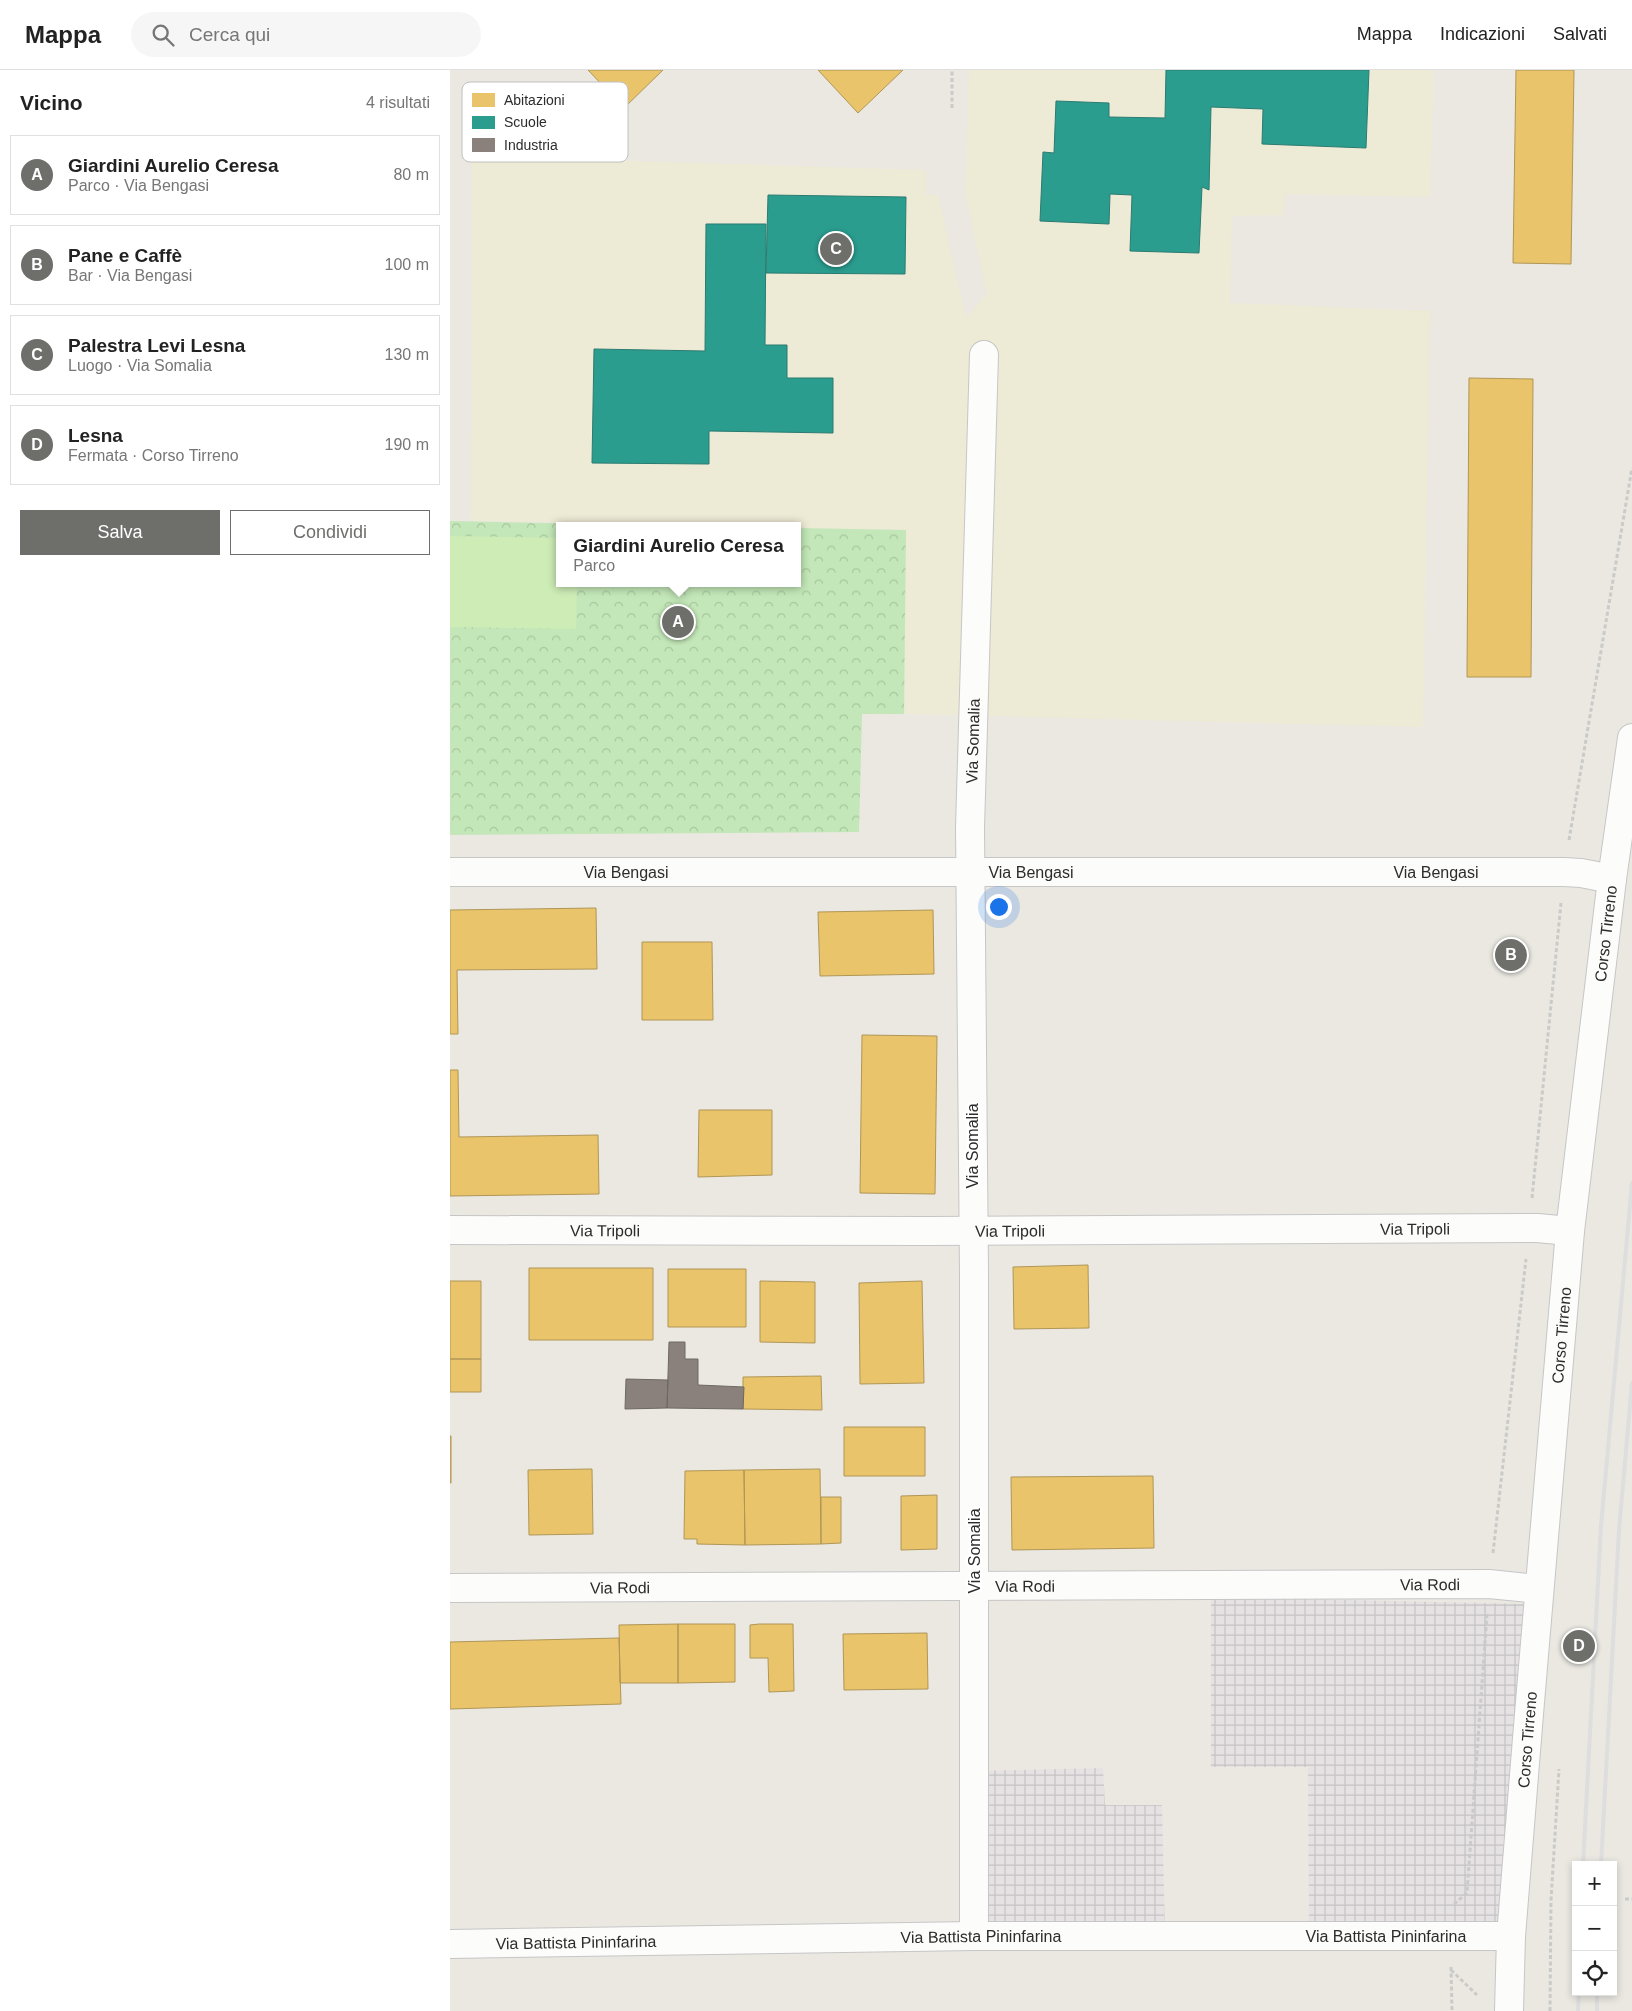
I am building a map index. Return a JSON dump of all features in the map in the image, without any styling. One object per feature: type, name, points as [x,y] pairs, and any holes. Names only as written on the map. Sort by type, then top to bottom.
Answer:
[{"type":"street","name":"Via Somalia","points":[[974,1936],[974,1230],[970,828],[984,355]]},
{"type":"street","name":"Corso Tirreno","points":[[1509,2011],[1511,1936],[1570,1232],[1612,879],[1632,738]]},
{"type":"street","name":"Via Bengasi","points":[[450,872],[1581,873],[1612,879]]},
{"type":"street","name":"Via Tripoli","points":[[450,1230],[1537,1228],[1570,1232]]},
{"type":"street","name":"Via Rodi","points":[[450,1588],[1489,1584],[1539,1589]]},
{"type":"street","name":"Via Battista Pininfarina","points":[[450,1944],[974,1936],[1511,1936]]},
{"type":"path","points":[[952,70],[952,108]]},
{"type":"path","points":[[1624,1899],[1632,1900]]},
{"type":"path","points":[[1452,2011],[1451,1970],[1477,1995]]},
{"type":"shaded area","points":[[969,70],[1434,70],[1430,197],[1285,194],[1283,215],[1232,216],[1230,303],[1430,311],[1423,727],[904,714],[906,530],[801,528],[801,522],[471,521],[472,162],[628,161],[925,170],[926,195],[938,195],[966,318],[987,294],[965,194]]},
{"type":"shaded area","points":[[1211,1597],[1526,1604],[1501,1933],[1309,1936],[1308,1767],[1211,1767]]},
{"type":"shaded area","points":[[1103,1768],[1105,1805],[1162,1805],[1165,1939],[976,1944],[976,1771]]},
{"type":"green space","points":[[450,521],[556,523],[556,587],[801,587],[801,528],[906,530],[904,714],[862,714],[859,832],[450,835]]},
{"type":"green space","points":[[450,536],[556,538],[556,587],[577,587],[576,629],[450,627]]},
{"type":"building: Abitazioni","points":[[588,70],[663,70],[628,104],[628,82],[599,82]]},
{"type":"building: Abitazioni","points":[[818,70],[903,70],[858,113]]},
{"type":"building: Abitazioni","points":[[1516,70],[1574,70],[1571,264],[1513,263]]},
{"type":"building: Abitazioni","points":[[1469,378],[1533,379],[1531,677],[1467,677]]},
{"type":"building: Abitazioni","points":[[596,908],[597,969],[457,970],[458,1034],[450,1034],[450,910]]},
{"type":"building: Abitazioni","points":[[933,910],[934,974],[820,976],[818,912]]},
{"type":"building: Abitazioni","points":[[642,942],[712,942],[713,1020],[642,1020]]},
{"type":"building: Abitazioni","points":[[862,1035],[937,1036],[935,1194],[860,1193]]},
{"type":"building: Abitazioni","points":[[450,1070],[458,1070],[459,1137],[598,1135],[599,1194],[450,1196]]},
{"type":"building: Abitazioni","points":[[699,1110],[772,1110],[772,1175],[698,1177]]},
{"type":"building: Abitazioni","points":[[1088,1265],[1089,1328],[1014,1329],[1013,1267]]},
{"type":"building: Abitazioni","points":[[529,1268],[653,1268],[653,1340],[529,1340]]},
{"type":"building: Abitazioni","points":[[668,1269],[746,1269],[746,1327],[668,1327]]},
{"type":"building: Abitazioni","points":[[450,1281],[481,1281],[481,1359],[450,1359]]},
{"type":"building: Abitazioni","points":[[760,1281],[815,1282],[815,1343],[760,1342]]},
{"type":"building: Abitazioni","points":[[922,1281],[924,1383],[860,1384],[859,1283]]},
{"type":"building: Abitazioni","points":[[450,1359],[481,1359],[481,1392],[450,1392]]},
{"type":"building: Abitazioni","points":[[821,1376],[822,1410],[743,1409],[743,1377]]},
{"type":"building: Abitazioni","points":[[844,1427],[925,1427],[925,1476],[844,1476]]},
{"type":"building: Abitazioni","points":[[451,1436],[451,1483],[450,1483]]},
{"type":"building: Abitazioni","points":[[592,1469],[593,1534],[529,1535],[528,1470]]},
{"type":"building: Abitazioni","points":[[820,1469],[821,1544],[745,1545],[744,1470]]},
{"type":"building: Abitazioni","points":[[744,1470],[745,1545],[697,1544],[697,1539],[684,1539],[685,1471]]},
{"type":"building: Abitazioni","points":[[1153,1476],[1154,1548],[1012,1550],[1011,1477]]},
{"type":"building: Abitazioni","points":[[937,1495],[937,1549],[901,1550],[901,1496]]},
{"type":"building: Abitazioni","points":[[821,1497],[841,1497],[841,1543],[821,1544]]},
{"type":"building: Abitazioni","points":[[678,1624],[678,1683],[620,1683],[619,1625]]},
{"type":"building: Abitazioni","points":[[678,1624],[735,1624],[735,1682],[678,1683]]},
{"type":"building: Abitazioni","points":[[793,1624],[794,1691],[769,1692],[768,1658],[750,1658],[750,1625]]},
{"type":"building: Abitazioni","points":[[927,1633],[928,1689],[844,1690],[843,1634]]},
{"type":"building: Abitazioni","points":[[619,1638],[621,1704],[450,1709],[450,1642]]},
{"type":"building: Scuole","points":[[1166,70],[1369,70],[1366,148],[1262,144],[1263,109],[1211,107],[1209,190],[1202,187],[1199,253],[1130,251],[1132,195],[1110,194],[1109,224],[1040,221],[1043,152],[1054,153],[1056,101],[1109,103],[1109,117],[1165,118]]},
{"type":"building: Scuole","points":[[768,195],[906,197],[905,274],[766,273]]},
{"type":"building: Scuole","points":[[706,224],[766,224],[765,345],[787,345],[787,378],[833,378],[833,433],[709,431],[709,464],[592,463],[594,349],[705,351]]},
{"type":"building: Industria","points":[[669,1342],[685,1342],[685,1359],[698,1359],[698,1385],[744,1387],[743,1409],[667,1408]]},
{"type":"building: Industria","points":[[626,1379],[668,1380],[667,1408],[625,1409]]},
{"type":"railway","points":[[1583,1861],[1601,1526],[1632,1183]]},
{"type":"railway","points":[[1601,1861],[1619,1530],[1632,1383]]},
{"type":"railway","points":[[1578,2011],[1579,1996]]},
{"type":"railway","points":[[1597,1996],[1597,2011]]},
{"type":"place","name":"Palestra Levi Lesna","points":[[836,249]]},
{"type":"place","name":"Giardini Aurelio Ceresa","points":[[678,622]]},
{"type":"place","name":"Pane e Caffè","points":[[1511,955]]},
{"type":"place","name":"Lesna","points":[[1579,1646]]}]
